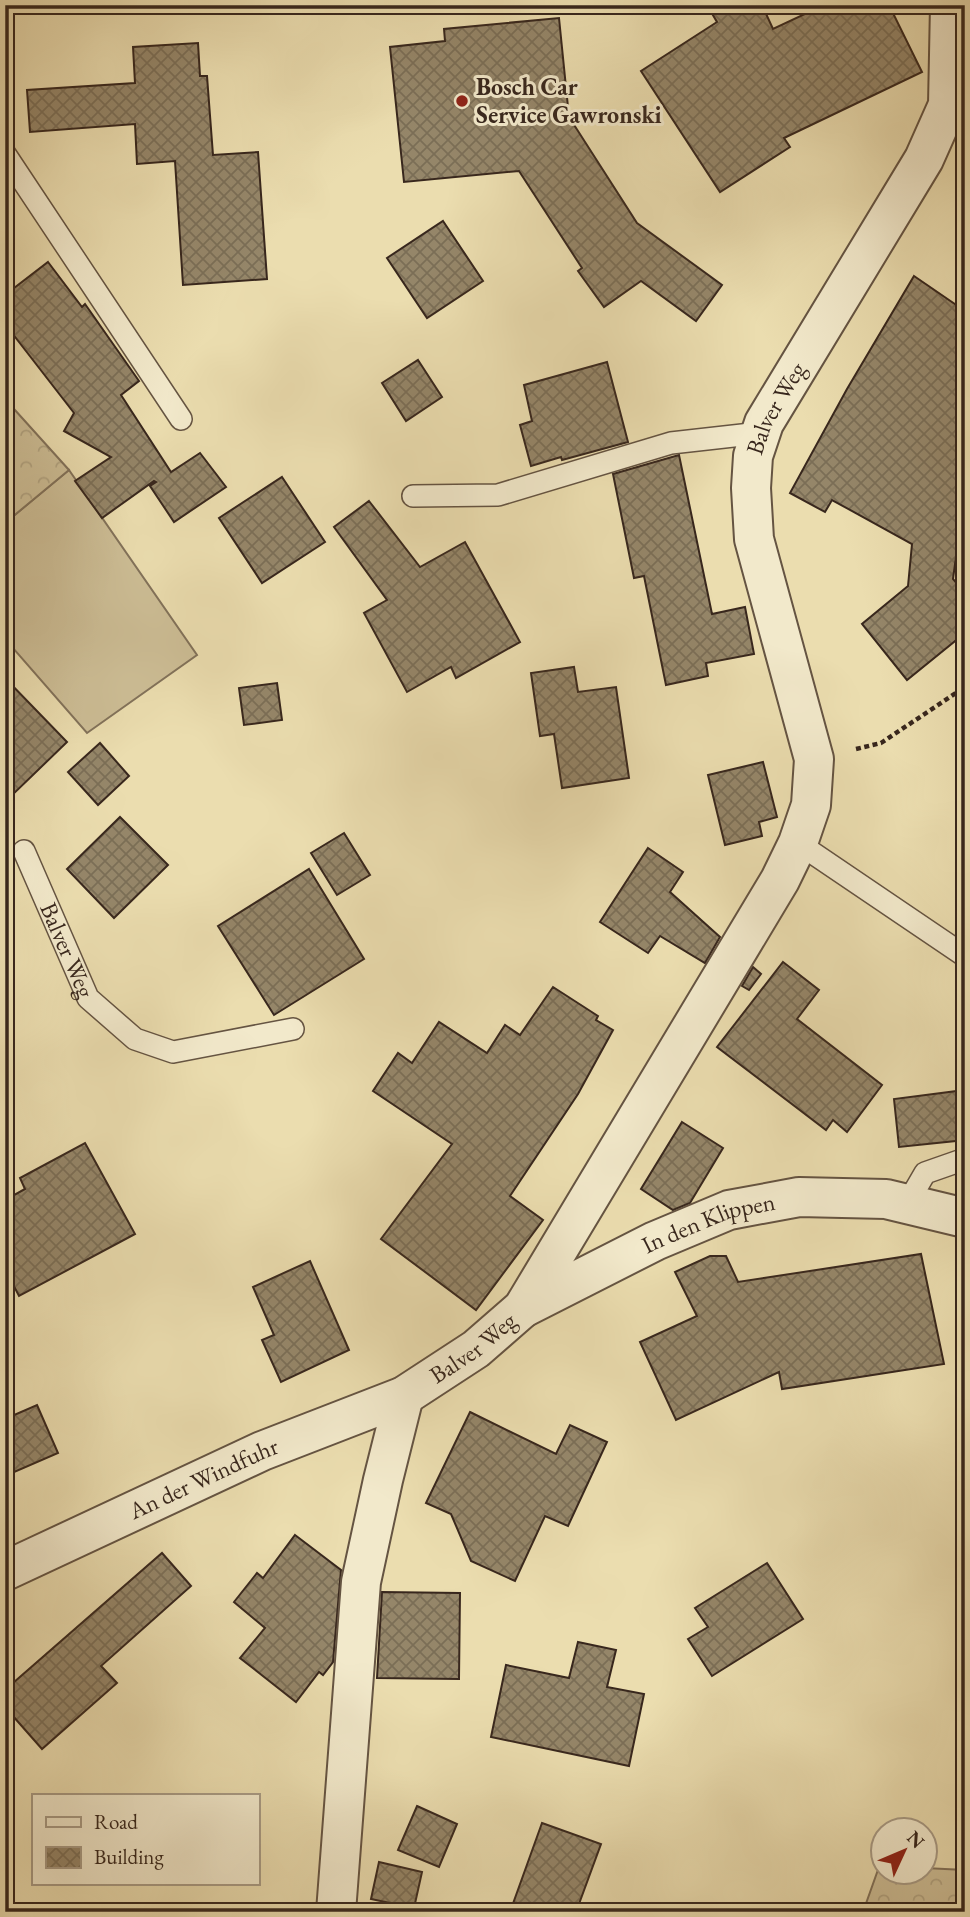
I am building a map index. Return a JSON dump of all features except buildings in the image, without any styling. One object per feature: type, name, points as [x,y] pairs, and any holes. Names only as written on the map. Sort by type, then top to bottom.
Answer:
[{"type":"street","name":"Balver Weg","points":[[337,1912],[361,1582],[404,1396],[476,1349],[523,1308],[780,880],[798,843],[811,806],[814,759],[754,539],[751,488],[754,456],[764,423],[924,159],[948,104],[950,5]]},
{"type":"street","name":"In den Klippen","points":[[523,1308],[655,1241],[729,1210],[799,1197],[886,1199],[965,1218]]},
{"type":"street","name":"An der Windfuhr","points":[[5,1571],[262,1451],[404,1396]]},
{"type":"lane","points":[[5,154],[181,419]]},
{"type":"lane","points":[[413,496],[498,495],[671,443],[760,433]]},
{"type":"lane","points":[[798,843],[965,956]]},
{"type":"lane","name":"Balver Weg","points":[[24,851],[88,998],[135,1039],[173,1052],[293,1029]]},
{"type":"lane","points":[[907,1204],[925,1172],[965,1159]]},
{"type":"path","points":[[814,759],[881,743],[965,687]]},
{"type":"green space","points":[[5,399],[69,470],[5,523]]},
{"type":"green space","points":[[69,470],[197,655],[87,733],[5,639],[5,523]]},
{"type":"green space","points":[[939,1869],[965,1870],[965,1912],[863,1912],[873,1885],[939,1885]]},
{"type":"place","name":"Bosch Car Service Gawronski","points":[[462,101]]}]
